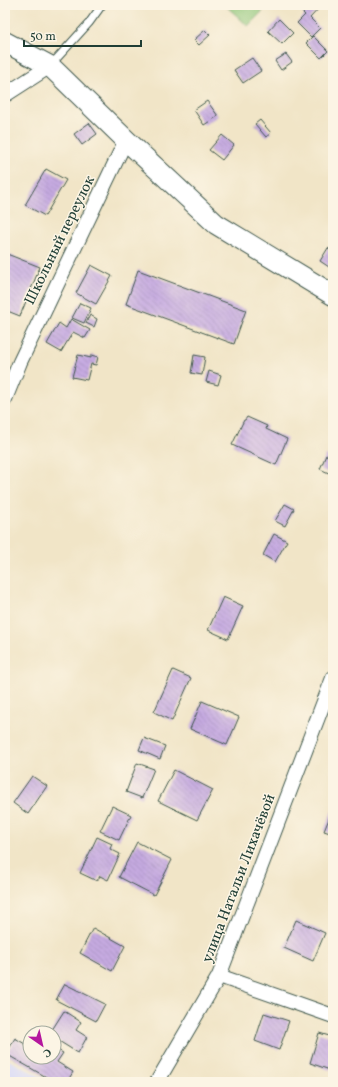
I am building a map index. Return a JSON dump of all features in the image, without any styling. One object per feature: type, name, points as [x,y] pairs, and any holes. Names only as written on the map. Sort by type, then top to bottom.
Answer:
[{"type":"street","points":[[5,42],[50,66],[126,140],[216,224],[333,295]]},
{"type":"street","points":[[5,95],[50,66]]},
{"type":"street","name":"Школьный переулок","points":[[5,399],[20,362],[126,140]]},
{"type":"street","name":"улица Натальи Лихачёвой","points":[[157,1082],[219,976],[333,678]]},
{"type":"street","points":[[219,976],[333,1016]]},
{"type":"lane","points":[[50,66],[89,23],[102,5]]},
{"type":"shaded area","points":[[5,1058],[51,1082],[5,1082]]},
{"type":"green space","points":[[225,5],[269,5],[248,26]]},
{"type":"building","points":[[295,5],[322,5],[310,18],[320,28],[311,37],[297,23],[305,15]]},
{"type":"building","points":[[279,19],[293,33],[282,44],[268,31]]},
{"type":"building","points":[[205,30],[210,35],[199,45],[194,40]]},
{"type":"building","points":[[313,36],[328,51],[321,58],[306,43]]},
{"type":"building","points":[[286,54],[292,62],[281,70],[275,61]]},
{"type":"building","points":[[252,58],[261,71],[243,83],[234,70]]},
{"type":"building","points":[[207,101],[218,116],[204,125],[194,110]]},
{"type":"building","points":[[260,120],[271,133],[266,137],[255,124]]},
{"type":"building","points":[[89,123],[97,134],[82,145],[74,134]]},
{"type":"building","points":[[222,135],[234,145],[222,160],[209,150]]},
{"type":"building","points":[[46,169],[66,180],[45,216],[25,205]]},
{"type":"building","points":[[328,248],[333,252],[332,269],[320,261]]},
{"type":"building","points":[[7,254],[40,267],[20,316],[5,310],[5,260]]},
{"type":"building","points":[[91,265],[112,276],[96,304],[76,293]]},
{"type":"building","points":[[138,270],[246,310],[234,344],[126,304]]},
{"type":"building","points":[[80,303],[91,308],[84,323],[72,318]]},
{"type":"building","points":[[90,315],[97,319],[94,327],[86,323]]},
{"type":"building","points":[[71,319],[90,330],[85,338],[73,332],[61,352],[47,344],[59,323],[66,328]]},
{"type":"building","points":[[78,355],[91,358],[91,355],[98,357],[96,365],[91,364],[87,380],[72,377]]},
{"type":"building","points":[[194,355],[205,357],[202,375],[191,373]]},
{"type":"building","points":[[209,371],[221,375],[218,385],[206,382]]},
{"type":"building","points":[[247,417],[267,426],[266,429],[287,439],[276,465],[232,445],[244,420]]},
{"type":"building","points":[[326,455],[333,458],[333,475],[320,469]]},
{"type":"building","points":[[285,504],[294,509],[285,526],[275,521]]},
{"type":"building","points":[[274,534],[287,541],[275,562],[263,555]]},
{"type":"building","points":[[223,597],[243,606],[228,639],[208,630]]},
{"type":"building","points":[[173,670],[191,678],[172,721],[154,712]]},
{"type":"building","points":[[202,701],[239,717],[227,745],[190,729]]},
{"type":"building","points":[[144,738],[165,746],[160,759],[139,750]]},
{"type":"building","points":[[137,763],[154,769],[142,798],[126,792]]},
{"type":"building","points":[[174,770],[213,790],[197,820],[158,801]]},
{"type":"building","points":[[32,776],[47,786],[28,814],[13,803]]},
{"type":"building","points":[[112,806],[131,815],[119,840],[100,831]]},
{"type":"building","points":[[333,809],[333,834],[324,831]]},
{"type":"building","points":[[97,837],[112,844],[110,849],[120,854],[108,880],[100,876],[97,881],[80,873]]},
{"type":"building","points":[[137,842],[172,860],[154,895],[119,877]]},
{"type":"building","points":[[296,920],[325,933],[313,961],[284,948]]},
{"type":"building","points":[[93,928],[125,946],[112,971],[80,953]]},
{"type":"building","points":[[65,984],[105,1004],[96,1021],[56,1000]]},
{"type":"building","points":[[64,1011],[81,1022],[76,1030],[87,1037],[78,1053],[62,1043],[62,1025],[55,1025]]},
{"type":"building","points":[[264,1013],[289,1021],[279,1050],[255,1041]]},
{"type":"building","points":[[319,1033],[333,1037],[333,1062],[330,1070],[310,1063]]},
{"type":"building","points":[[15,1038],[22,1042],[22,1063],[6,1054]]},
{"type":"building","points":[[25,1065],[62,1065],[73,1072],[67,1082],[55,1082]]}]
